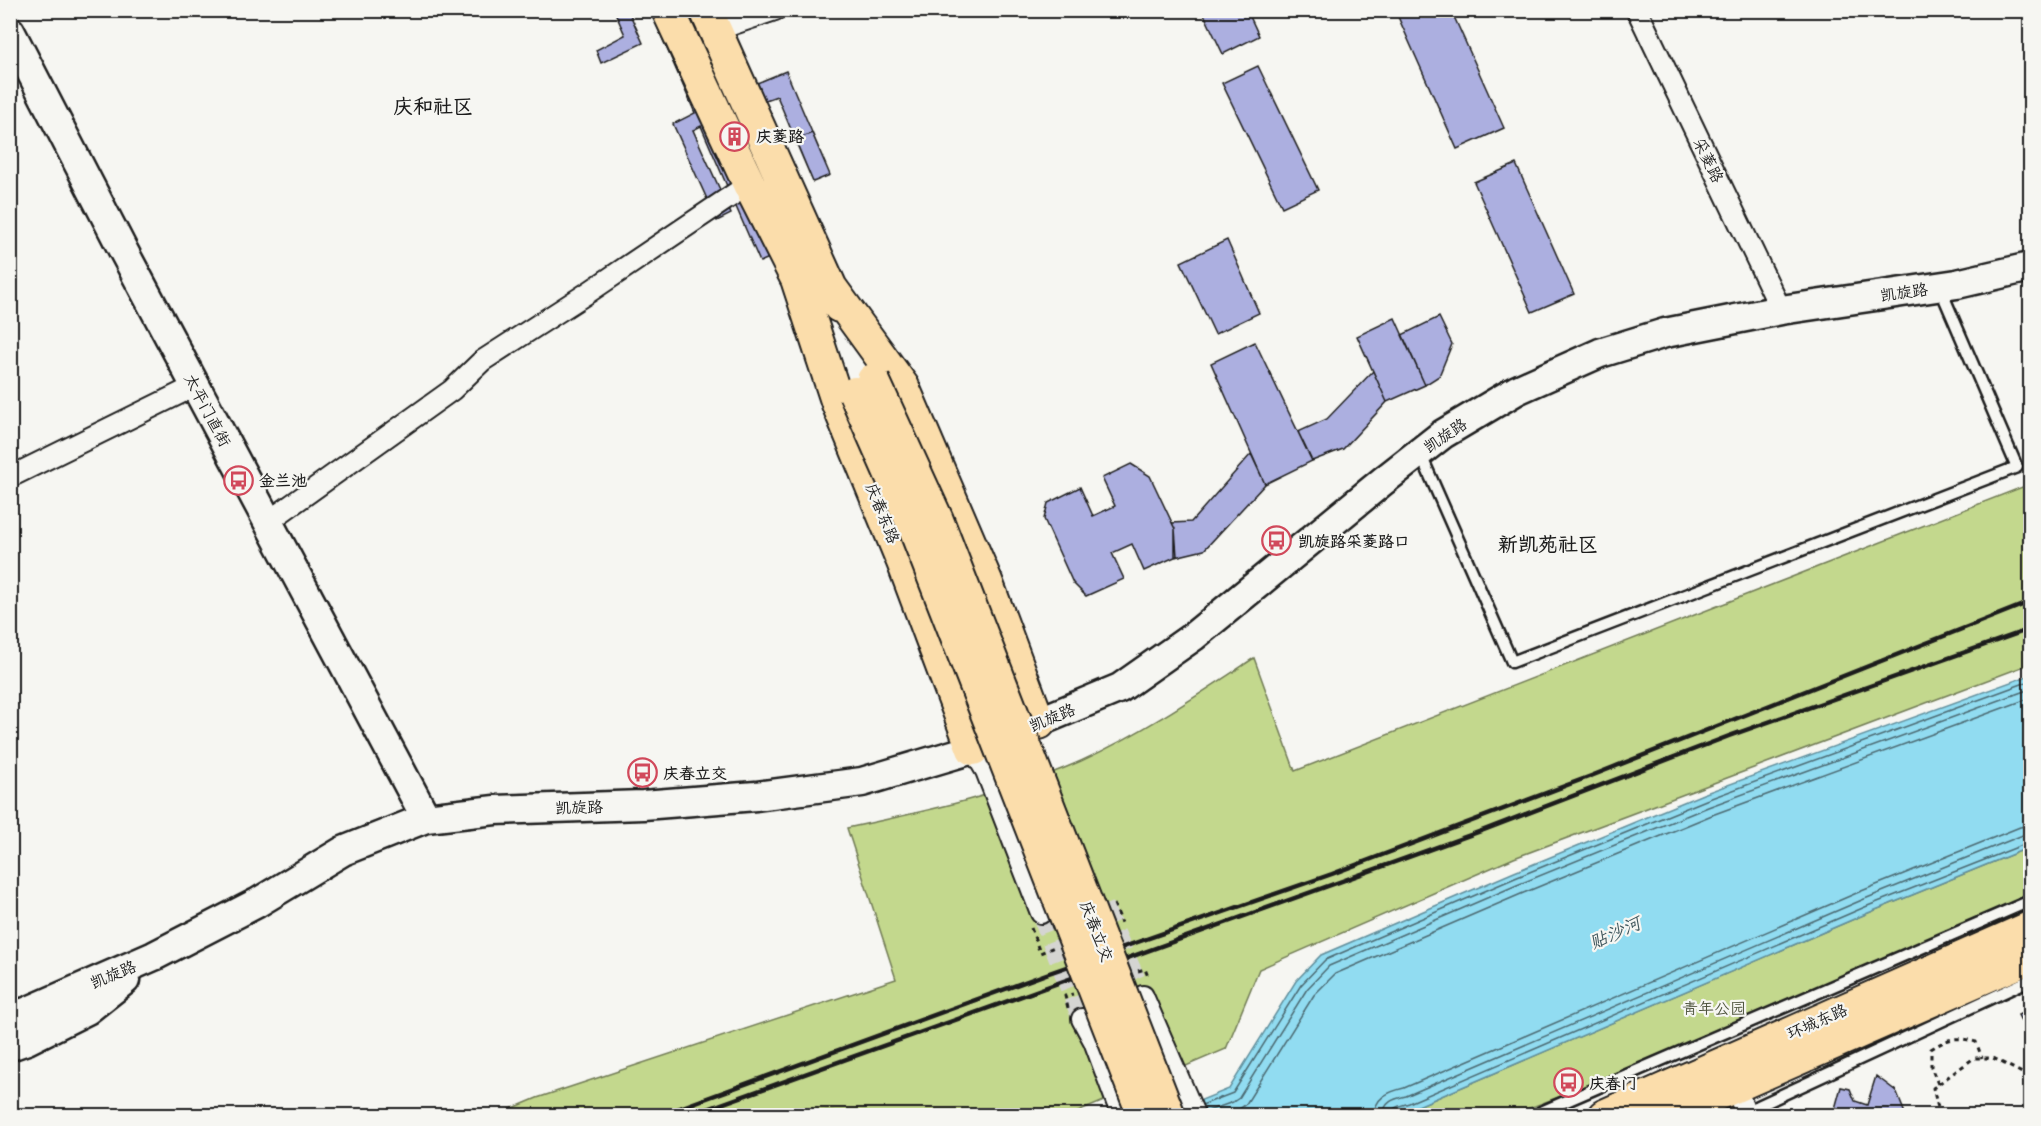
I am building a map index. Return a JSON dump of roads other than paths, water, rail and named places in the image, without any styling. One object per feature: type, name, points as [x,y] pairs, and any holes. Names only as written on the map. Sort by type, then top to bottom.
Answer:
[{"type":"main road","name":"庆春东路","points":[[668,10],[749,184],[795,276],[864,387]]},
{"type":"main road","points":[[711,20],[831,288],[864,387]]},
{"type":"main road","name":"太平门直街","points":[[10,31],[123,250],[426,818]]},
{"type":"main road","name":"凯旋路","points":[[10,1016],[26,1012],[154,956],[257,903],[343,851],[426,818],[495,810],[643,805],[756,796],[861,782],[973,749],[1120,688],[1194,636],[1443,434],[1517,390],[1600,353],[1665,333],[1780,310],[1940,286],[2031,267]]},
{"type":"main road","name":"庆春东路","points":[[795,276],[838,404],[903,562],[973,749]]},
{"type":"main road","points":[[831,288],[903,387],[986,581],[1039,723]]},
{"type":"main road","name":"庆春立交","points":[[864,387],[915,529],[1144,1116]]},
{"type":"main road","name":"庆春立交","points":[[864,387],[937,520],[1168,1116]]},
{"type":"main road","name":"环城东路","points":[[1604,1116],[2031,928]]},
{"type":"main road","points":[[10,1046],[87,1010],[154,956]]},
{"type":"main road","name":"环城东路","points":[[1667,1116],[1742,1107],[2031,957]]},
{"type":"street","points":[[711,20],[775,10]]},
{"type":"street","name":"采菱路","points":[[1637,10],[1780,310]]},
{"type":"street","points":[[269,521],[452,390],[482,361],[749,184]]},
{"type":"street","points":[[10,477],[195,386]]},
{"type":"street","points":[[1039,723],[1039,745],[1096,891]]},
{"type":"street","points":[[973,749],[986,771],[1041,913]]},
{"type":"street","points":[[1143,996],[1195,1116]]},
{"type":"street","points":[[1082,1019],[1094,1041],[1122,1116]]},
{"type":"lane","points":[[1420,452],[1512,662],[2017,467],[1940,286]]},
{"type":"lane","points":[[1537,1116],[1541,1112],[2031,901]]},
{"type":"lane","name":"环城东路","points":[[1742,1107],[2031,980]]},
{"type":"water","name":"贴沙河","points":[[2030,675],[2030,847],[1868,913],[1411,1109],[1386,1116],[1162,1116],[1229,1089],[1296,981],[1321,955],[1703,794]]},
{"type":"tunnel","points":[[1103,906],[1143,996]]},
{"type":"tunnel","points":[[1041,913],[1082,1019]]},
{"type":"railway","points":[[658,1116],[1049,973],[1332,874],[1591,776],[2030,602]]},
{"type":"railway","points":[[688,1116],[1484,830],[1729,736],[2030,629]]},
{"type":"place","name":"庆菱路","points":[[735,136]]},
{"type":"place","name":"金兰池","points":[[238,480]]},
{"type":"place","name":"凯旋路采菱路口","points":[[1277,541]]},
{"type":"place","name":"庆春立交","points":[[642,773]]},
{"type":"place","name":"庆春门","points":[[1568,1083]]},
{"type":"district","name":"庆和社区","points":[[433,106]]},
{"type":"district","name":"新凯苑社区","points":[[1548,544]]},
{"type":"park label","name":"青年公园","points":[[1714,1008]]}]
